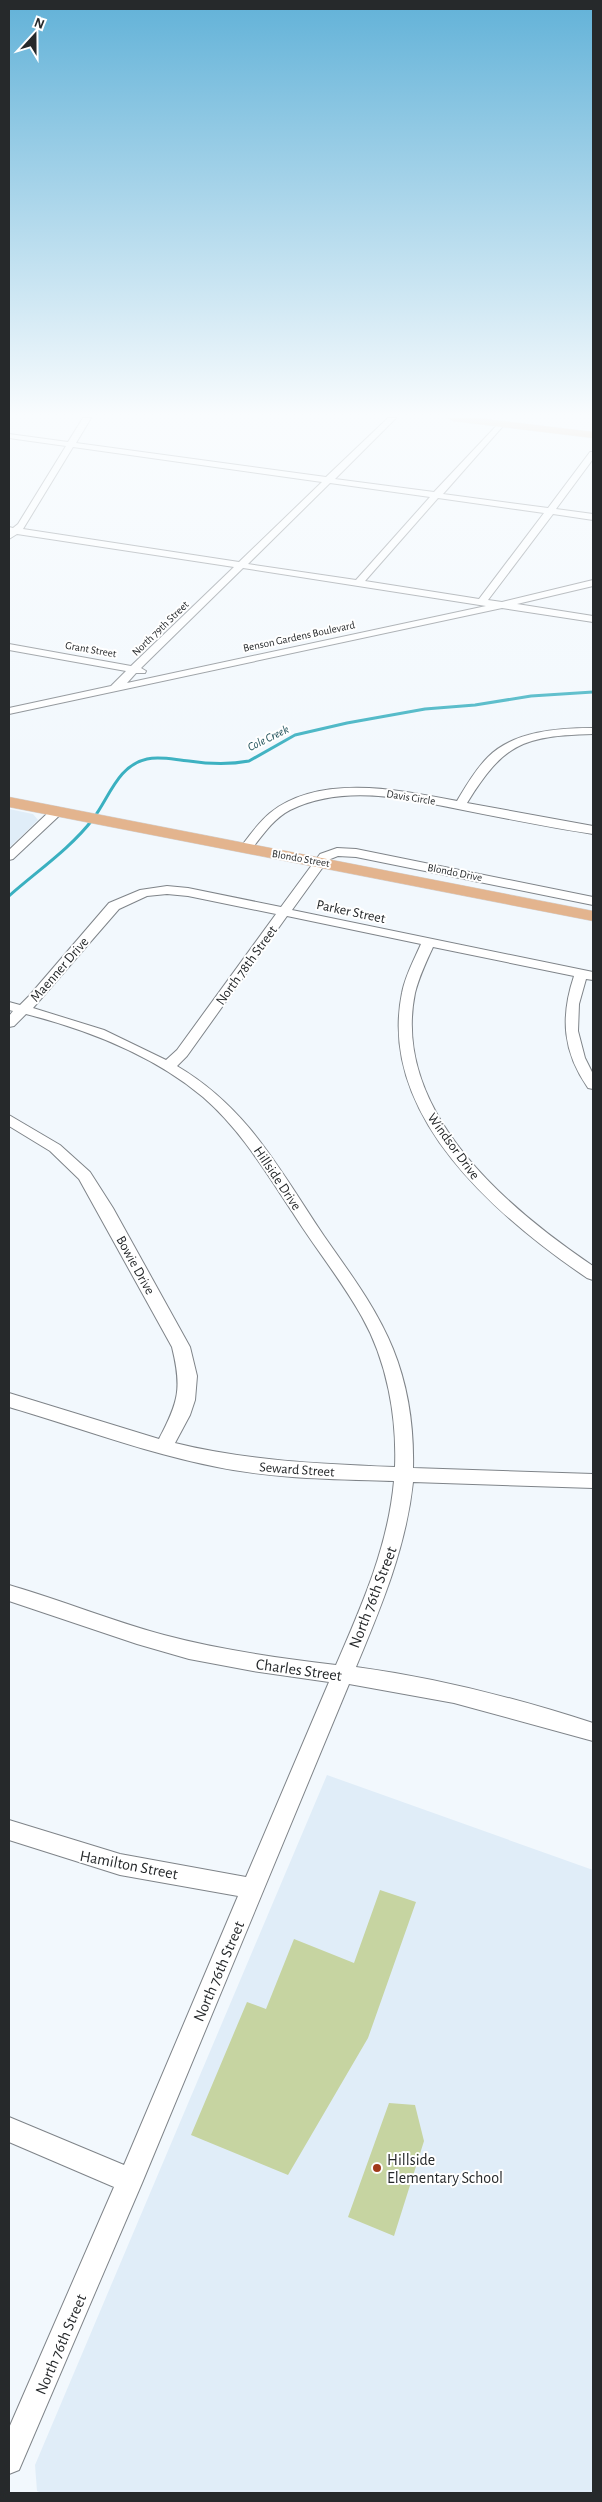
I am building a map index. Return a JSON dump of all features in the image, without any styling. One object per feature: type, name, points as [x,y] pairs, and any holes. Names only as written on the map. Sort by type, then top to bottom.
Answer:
[{"type":"main road","name":"Blondo Street","points":[[9,802],[593,916]]},
{"type":"street","points":[[30,535],[593,619]]},
{"type":"street","name":"North 79th Street","points":[[115,688],[272,535]]},
{"type":"street","points":[[358,583],[402,535]]},
{"type":"street","points":[[482,602],[533,535]]},
{"type":"street","name":"Benson Gardens Boulevard","points":[[9,711],[502,605],[593,583]]},
{"type":"street","name":"Grant Street","points":[[9,648],[134,669],[168,677]]},
{"type":"street","points":[[460,806],[492,759],[506,748],[543,735],[593,731]]},
{"type":"street","name":"Davis Circle","points":[[246,848],[265,824],[279,812],[293,804],[345,792],[371,792],[593,830]]},
{"type":"street","points":[[9,856],[65,813]]},
{"type":"street","name":"Blondo Drive","points":[[320,862],[332,853],[356,853],[593,901]]},
{"type":"street","name":"North 78th Street","points":[[168,1066],[182,1053],[320,862]]},
{"type":"street","name":"Parker Street","points":[[107,914],[120,903],[133,896],[167,890],[188,892],[587,975]]},
{"type":"street","name":"Maenner Drive","points":[[9,1023],[24,1010],[107,914]]},
{"type":"street","name":"Windsor Drive","points":[[429,942],[416,970],[408,994],[405,1020],[407,1048],[412,1075],[424,1104],[442,1134],[493,1197],[523,1225],[558,1252],[593,1274]]},
{"type":"street","points":[[587,975],[572,1000],[570,1024],[572,1043],[578,1059],[593,1086]]},
{"type":"street","name":"Hillside Drive","points":[[9,1006],[102,1033],[168,1066],[212,1098],[244,1129],[370,1316],[385,1346],[396,1382],[404,1420],[405,1474]]},
{"type":"street","name":"Bowie Drive","points":[[9,1120],[55,1148],[85,1176],[105,1208],[181,1347],[187,1365],[187,1394],[181,1415],[164,1446]]},
{"type":"street","name":"Seward Street","points":[[9,1400],[216,1460],[262,1467],[593,1481]]},
{"type":"street","name":"North 76th Street","points":[[9,2460],[130,2181],[389,1559],[399,1519],[405,1474]]},
{"type":"street","name":"Charles Street","points":[[9,1593],[167,1645],[216,1656],[341,1676],[369,1678],[492,1701],[593,1732]]},
{"type":"street","name":"Hamilton Street","points":[[9,1830],[79,1855],[139,1869],[222,1880],[252,1889]]},
{"type":"street","points":[[9,2129],[130,2181]]},
{"type":"shaded area","points":[[9,809],[33,814],[38,820],[9,848]]},
{"type":"shaded area","name":"Hillside Elementary School","points":[[327,1775],[593,1870],[593,2493],[42,2493],[37,2491],[35,2465]]},
{"type":"green space","points":[[380,1890],[416,1902],[368,2038],[288,2175],[191,2135],[247,2002],[266,2009],[294,1939],[354,1963]]},
{"type":"green space","points":[[389,2103],[415,2105],[424,2141],[394,2236],[348,2217]]},
{"type":"waterway","name":"Cole Creek","points":[[9,896],[84,830],[99,811],[121,775],[137,762],[158,758],[226,764],[249,761],[295,735],[347,723],[425,709],[475,705],[531,696],[593,692]]},
{"type":"place","name":"Hillside Elementary School","points":[[377,2168]]}]
